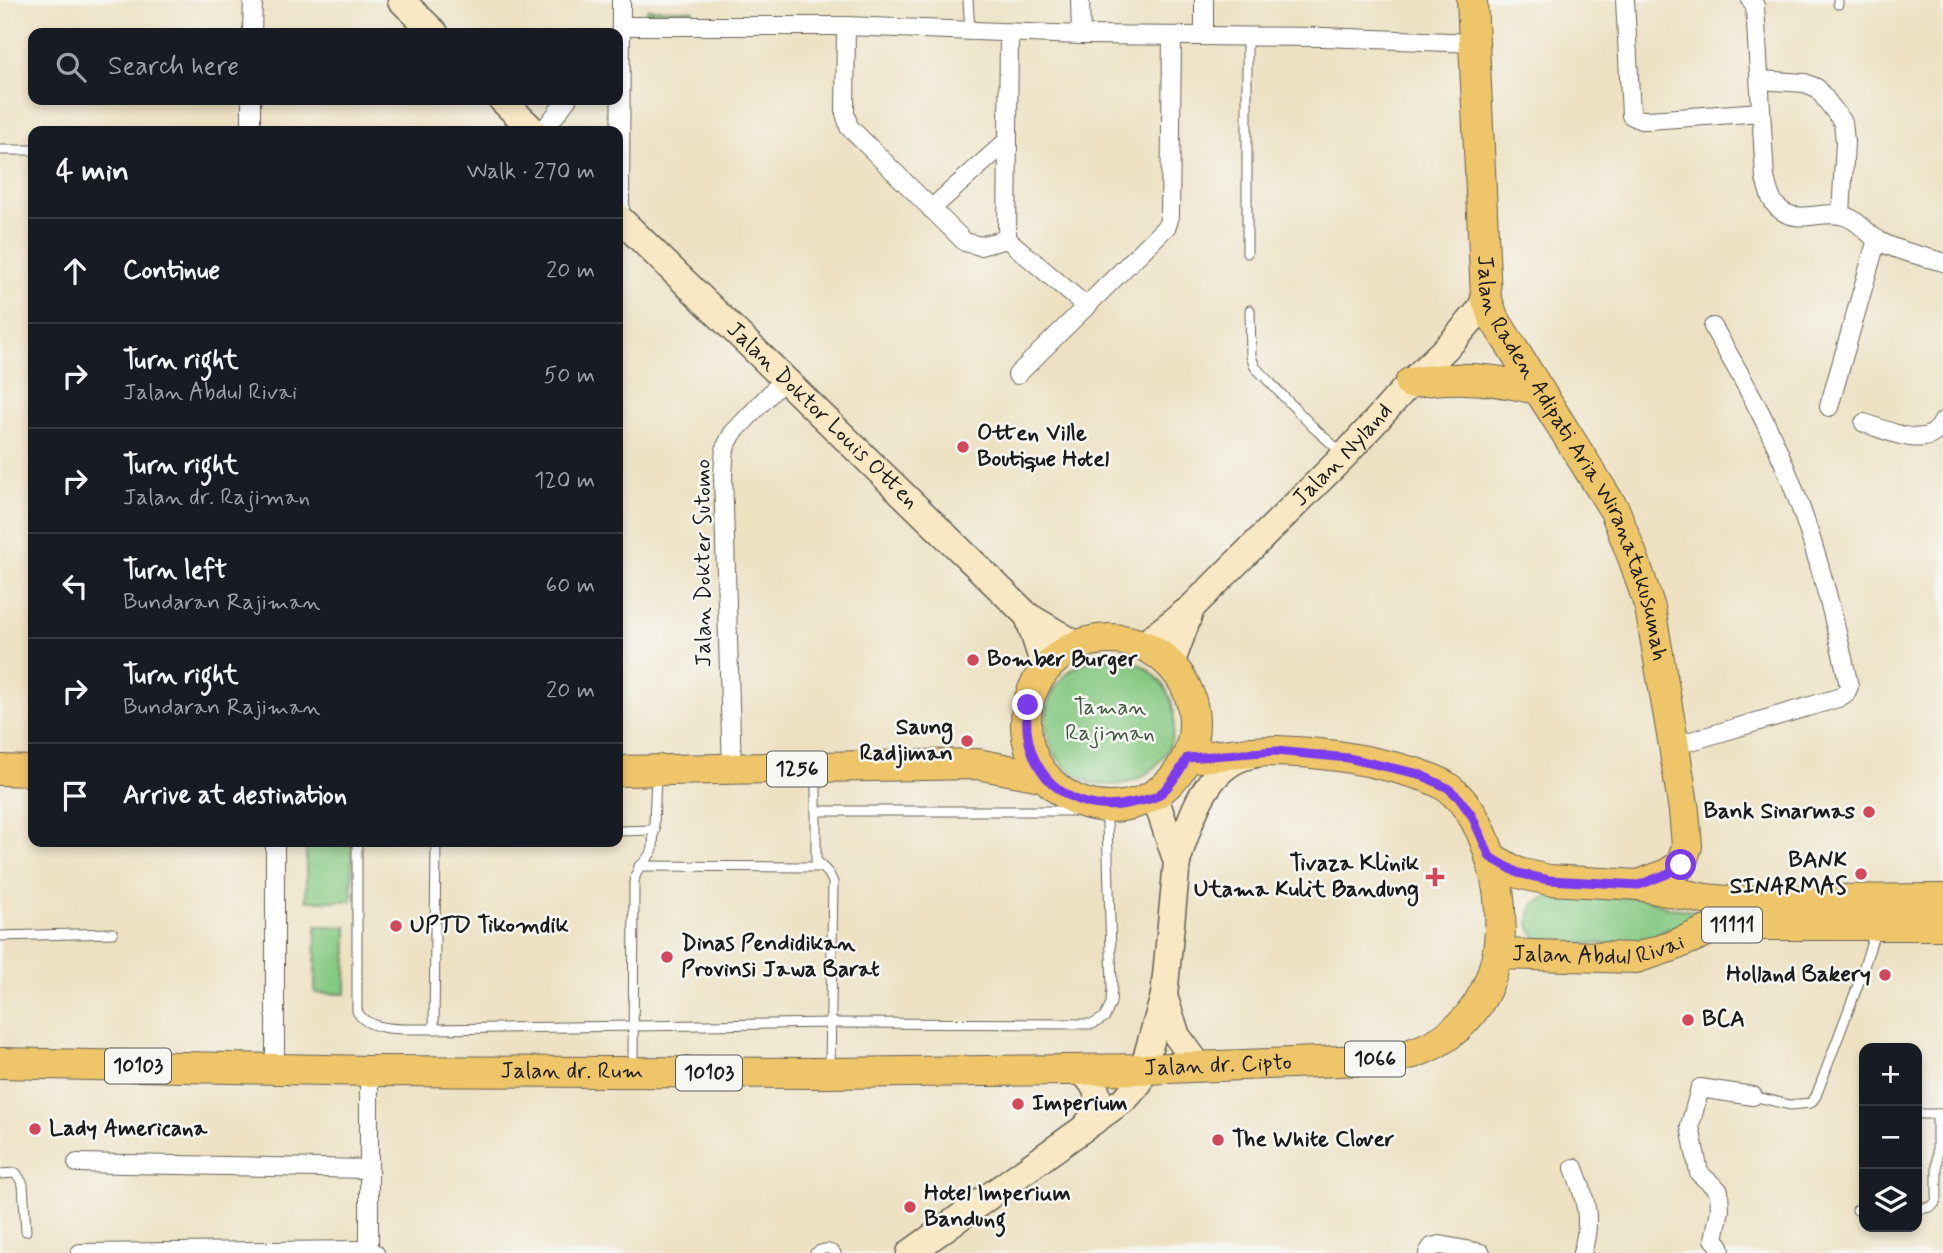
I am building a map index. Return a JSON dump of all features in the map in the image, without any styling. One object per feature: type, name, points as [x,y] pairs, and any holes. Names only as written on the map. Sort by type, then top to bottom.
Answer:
[{"type":"main road","points":[[401,0],[430,28]]},
{"type":"main road","name":"Jalan Raden Adipati Aria Wiranatakusumah","points":[[1473,0],[1486,297],[1493,317],[1615,511],[1650,608],[1674,746],[1687,846],[1681,865],[1667,874],[1639,885]]},
{"type":"main road","points":[[507,105],[529,126]]},
{"type":"main road","name":"Jalan Doktor Louis Otten","points":[[623,222],[1028,616],[1077,645]]},
{"type":"main road","name":"Jalan Nyland","points":[[1143,645],[1192,607],[1345,455],[1410,383],[1453,341],[1479,311],[1486,297]]},
{"type":"main road","points":[[1410,383],[1441,378],[1476,379],[1508,381],[1539,390]]},
{"type":"main road","name":"Jalan Nyland","points":[[1171,664],[1192,607]]},
{"type":"main road","name":"Jalan Doktor Louis Otten","points":[[1028,616],[1045,669]]},
{"type":"main road","name":"1256","points":[[1110,639],[1143,645],[1171,664],[1184,682],[1192,703],[1195,725],[1187,758],[1175,777],[1154,797],[1117,806],[1094,805],[1063,792],[1046,778],[1033,756],[1026,718],[1037,680],[1055,659],[1077,645],[1110,639]]},
{"type":"main road","name":"1256","points":[[977,764],[1029,745]]},
{"type":"main road","points":[[1143,1069],[1164,996],[1177,862],[1191,817],[1219,771],[1247,756],[1276,751]]},
{"type":"main road","name":"Jalan dr. Cipto","points":[[910,1253],[1126,1098],[1139,1083],[1143,1069],[1388,1059],[1425,1050],[1459,1027],[1513,954],[1490,857],[1480,831],[1465,806],[1448,788],[1433,779],[1378,763],[1348,758],[1276,751],[1187,758]]},
{"type":"main road","name":"1256","points":[[623,771],[977,764],[1046,778]]},
{"type":"main road","points":[[0,770],[28,771]]},
{"type":"main road","points":[[1154,797],[1177,862]]},
{"type":"main road","name":"Jalan Abdul Rivai","points":[[1490,857],[1518,873],[1549,880],[1639,885],[1705,899],[1943,900]]},
{"type":"main road","points":[[1513,954],[1517,942],[1512,927],[1514,911],[1521,896],[1534,886],[1549,880]]},
{"type":"main road","name":"Jalan Abdul Rivai","points":[[1513,954],[1636,958],[1727,925],[1943,925]]},
{"type":"main road","points":[[1164,996],[1177,1036],[1199,1066]]},
{"type":"main road","name":"Jalan dr. Rum","points":[[0,1063],[633,1074],[1143,1069]]},
{"type":"main road","points":[[1079,1069],[1093,1081],[1098,1097],[1096,1114],[1085,1127]]},
{"type":"street","points":[[252,28],[253,0]]},
{"type":"street","points":[[618,28],[621,0]]},
{"type":"street","points":[[1080,0],[1081,35]]},
{"type":"street","points":[[1204,0],[1204,36]]},
{"type":"street","points":[[1625,0],[1631,115],[1641,120],[1649,120],[1761,111]]},
{"type":"street","points":[[1751,0],[1755,6],[1765,178],[1771,202],[1783,212],[1797,216],[1842,215],[1877,239],[1913,254],[1943,262]]},
{"type":"street","points":[[623,28],[648,26],[846,26],[1081,35],[1474,43]]},
{"type":"street","points":[[846,26],[846,121],[849,127],[965,242],[980,246],[1006,239]]},
{"type":"street","points":[[1006,239],[1010,33]]},
{"type":"street","points":[[1017,375],[1167,226],[1170,216],[1172,36]]},
{"type":"street","points":[[1760,80],[1805,83],[1817,88],[1843,122],[1845,142],[1842,215]]},
{"type":"street","points":[[251,105],[251,126]]},
{"type":"street","points":[[547,126],[563,105]]},
{"type":"street","points":[[618,105],[619,126]]},
{"type":"street","points":[[931,209],[1007,141]]},
{"type":"street","points":[[1006,239],[1087,307]]},
{"type":"street","points":[[1829,407],[1877,239]]},
{"type":"street","points":[[1674,746],[1838,698],[1846,693],[1849,686],[1832,603],[1779,451],[1751,392],[1713,327]]},
{"type":"street","name":"Jalan Dokter Sutomo","points":[[732,770],[723,474],[725,448],[733,433],[785,378]]},
{"type":"street","points":[[1864,423],[1918,439],[1931,437],[1940,429],[1943,421]]},
{"type":"street","points":[[275,847],[275,1069]]},
{"type":"street","points":[[79,1253],[372,1251],[368,1169],[369,1070]]},
{"type":"street","points":[[1721,1253],[1720,1246],[1714,1239],[1720,1210],[1719,1191],[1699,1174],[1691,1120],[1699,1089],[1702,1087],[1753,1096]]},
{"type":"street","points":[[77,1163],[368,1169]]},
{"type":"street","points":[[1574,1168],[1587,1207],[1586,1240],[1582,1253]]},
{"type":"street","points":[[1428,1253],[1432,1247],[1440,1245],[1481,1253]]},
{"type":"lane","points":[[968,0],[971,31]]},
{"type":"lane","points":[[1247,37],[1247,253]]},
{"type":"lane","points":[[0,150],[28,150]]},
{"type":"lane","points":[[1250,310],[1251,356],[1255,367],[1314,428],[1345,455]]},
{"type":"lane","points":[[816,768],[816,860],[833,882],[830,1073]]},
{"type":"lane","points":[[633,1074],[634,883],[635,872],[649,859],[653,849],[657,770]]},
{"type":"lane","points":[[357,847],[357,1011],[361,1020],[372,1026],[434,1030],[831,1023],[1093,1024],[1105,1017],[1111,1003],[1112,987],[1107,823],[1103,815],[1093,811],[816,811]]},
{"type":"lane","points":[[623,831],[655,831]]},
{"type":"lane","points":[[434,1030],[436,847]]},
{"type":"lane","points":[[639,866],[821,867]]},
{"type":"lane","points":[[1753,1096],[1790,1105],[1803,1105],[1816,1096],[1878,924]]},
{"type":"lane","points":[[0,936],[113,933]]},
{"type":"lane","points":[[1922,1114],[1940,1114],[1937,1198],[1934,1206],[1922,1208]]},
{"type":"lane","points":[[0,1174],[16,1173],[23,1184],[26,1231]]},
{"type":"lane","points":[[815,1253],[820,1249],[827,1249],[836,1253]]},
{"type":"green space","points":[[647,9],[693,10],[693,20],[646,20]]},
{"type":"green space","name":"Taman Rajiman","points":[[1110,657],[1135,661],[1156,675],[1170,696],[1174,721],[1170,746],[1156,767],[1135,781],[1110,785],[1085,781],[1064,767],[1050,746],[1046,721],[1050,696],[1064,675],[1085,661]]},
{"type":"green space","points":[[306,847],[352,847],[352,901],[306,901]]},
{"type":"green space","points":[[1551,895],[1642,897],[1668,907],[1724,916],[1668,929],[1641,944],[1543,943],[1531,930],[1530,916],[1534,904]]},
{"type":"green space","points":[[316,926],[347,927],[346,994],[315,993]]},
{"type":"place","name":"Otten Ville Boutique Hotel","points":[[963,447]]},
{"type":"place","name":"Bomber Burger","points":[[973,660]]},
{"type":"place","name":"Saung Radjiman","points":[[967,741]]},
{"type":"place","name":"Bank Sinarmas","points":[[1869,812]]},
{"type":"place","name":"BANK SINARMAS","points":[[1861,874]]},
{"type":"place","name":"Tivaza Klinik Utama Kulit Bandung","points":[[1435,877]]},
{"type":"place","name":"UPTD Tikomdik","points":[[396,926]]},
{"type":"place","name":"Dinas Pendidikan Provinsi Jawa Barat","points":[[667,957]]},
{"type":"place","name":"Holland Bakery","points":[[1885,975]]},
{"type":"place","name":"BCA","points":[[1688,1020]]},
{"type":"place","name":"Imperium","points":[[1018,1104]]},
{"type":"place","name":"Lady Americana","points":[[35,1129]]},
{"type":"place","name":"The White Clover","points":[[1218,1140]]},
{"type":"place","name":"Hotel Imperium Bandung","points":[[910,1207]]},
{"type":"route","points":[[1028,705],[1026,732],[1029,745],[1046,778],[1073,798],[1094,805],[1117,806],[1154,797],[1175,777],[1187,758],[1276,751],[1348,758],[1419,774],[1448,788],[1472,816],[1490,857],[1518,873],[1549,880],[1639,885],[1667,874],[1681,865]]}]
